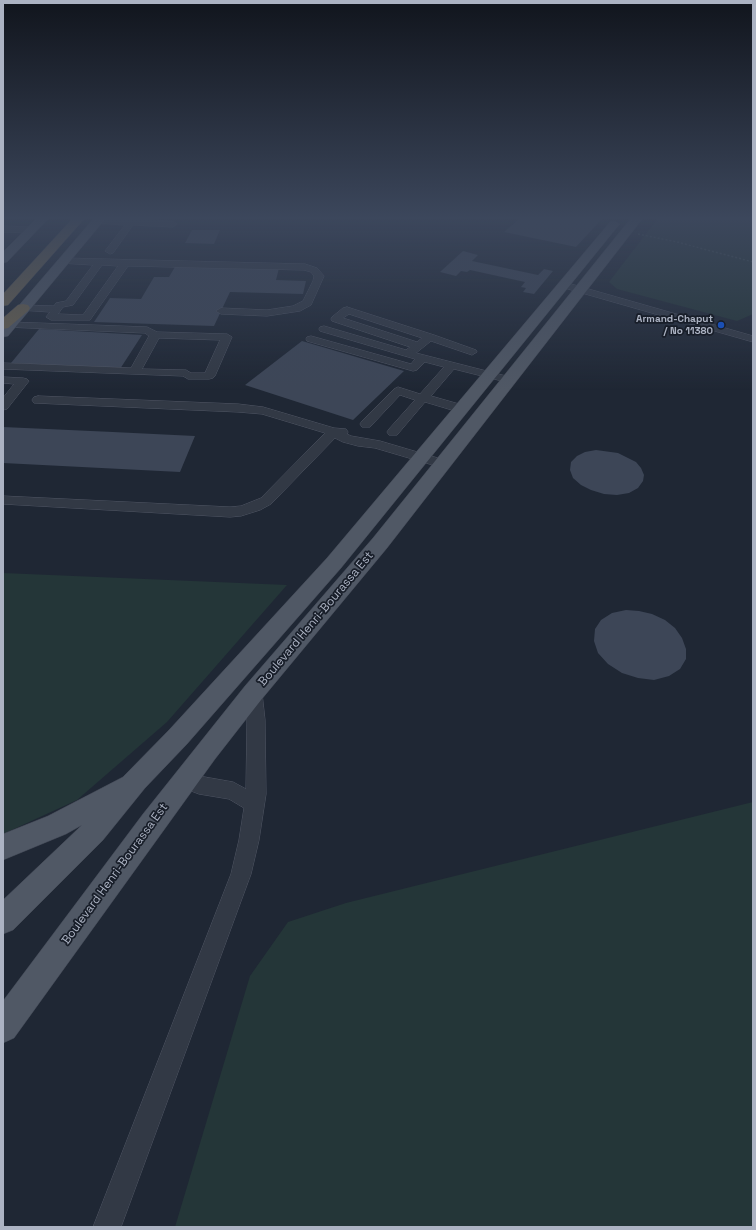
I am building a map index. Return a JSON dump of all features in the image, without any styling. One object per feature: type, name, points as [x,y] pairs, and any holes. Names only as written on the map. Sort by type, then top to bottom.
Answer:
[{"type":"highway","points":[[3,302],[27,275]]},
{"type":"highway","points":[[5,328],[24,308]]},
{"type":"main road","points":[[24,308],[51,275]]},
{"type":"main road","name":"Boulevard Henri-Bourassa Est","points":[[3,920],[94,831],[136,780],[178,737],[344,552],[488,375],[572,275]]},
{"type":"main road","name":"Boulevard Henri-Bourassa Est","points":[[3,1027],[185,780],[253,693],[375,549],[593,275]]},
{"type":"main road","points":[[178,737],[185,780]]},
{"type":"main road","points":[[3,847],[57,825],[136,780]]},
{"type":"street","points":[[90,275],[69,303],[60,305],[51,317],[86,318],[116,275]]},
{"type":"street","points":[[221,311],[267,313],[296,309],[307,303],[318,281],[318,275]]},
{"type":"street","points":[[564,285],[753,339]]},
{"type":"street","points":[[24,308],[57,309]]},
{"type":"street","points":[[418,346],[336,319],[347,310],[472,352]]},
{"type":"street","points":[[3,366],[186,373],[188,376],[209,376],[227,337],[155,335],[147,330],[5,328]]},
{"type":"street","points":[[324,329],[408,354],[510,380]]},
{"type":"street","points":[[135,372],[155,335]]},
{"type":"street","points":[[408,354],[430,337]]},
{"type":"street","points":[[311,338],[411,373],[424,358]]},
{"type":"street","points":[[393,432],[452,365]]},
{"type":"street","points":[[3,380],[23,381],[3,406]]},
{"type":"street","points":[[366,424],[398,391],[462,408]]},
{"type":"street","points":[[38,400],[251,409],[274,413],[333,432],[347,439],[376,444],[443,464]]},
{"type":"street","points":[[3,500],[230,512],[241,511],[255,508],[266,501],[333,432]]},
{"type":"street","points":[[107,1227],[236,890],[249,840],[255,804],[257,780],[256,723],[253,693]]},
{"type":"street","points":[[185,780],[199,785],[234,791],[255,804]]},
{"type":"shaded area","points":[[614,275],[753,275],[753,314],[737,321],[617,289],[609,282]]},
{"type":"shaded area","points":[[3,573],[287,585],[167,722],[77,800],[3,834]]},
{"type":"shaded area","points":[[753,802],[753,1227],[175,1227],[250,976],[288,922],[346,903]]},
{"type":"building","points":[[170,275],[277,275],[276,280],[306,281],[303,294],[230,292],[214,326],[94,322],[110,298],[141,299],[154,277],[169,277]]},
{"type":"building","points":[[495,275],[549,275],[534,294],[523,292],[526,288],[521,287],[525,282]]},
{"type":"building","points":[[39,329],[142,335],[120,369],[11,363]]},
{"type":"building","points":[[302,341],[404,371],[353,420],[245,385]]},
{"type":"building","points":[[3,427],[195,436],[180,472],[3,463]]},
{"type":"building","points":[[596,450],[618,453],[636,462],[644,475],[643,481],[638,488],[629,493],[617,495],[604,494],[581,485],[573,478],[570,470],[571,462],[577,456],[585,452]]},
{"type":"building","points":[[626,610],[652,614],[665,620],[675,628],[682,638],[686,649],[686,659],[680,669],[669,676],[654,680],[638,678],[622,673],[608,664],[598,653],[594,641],[595,629],[601,620],[612,613]]},
{"type":"place","name":"Armand-Chaput / No 11380","points":[[721,325]]}]
